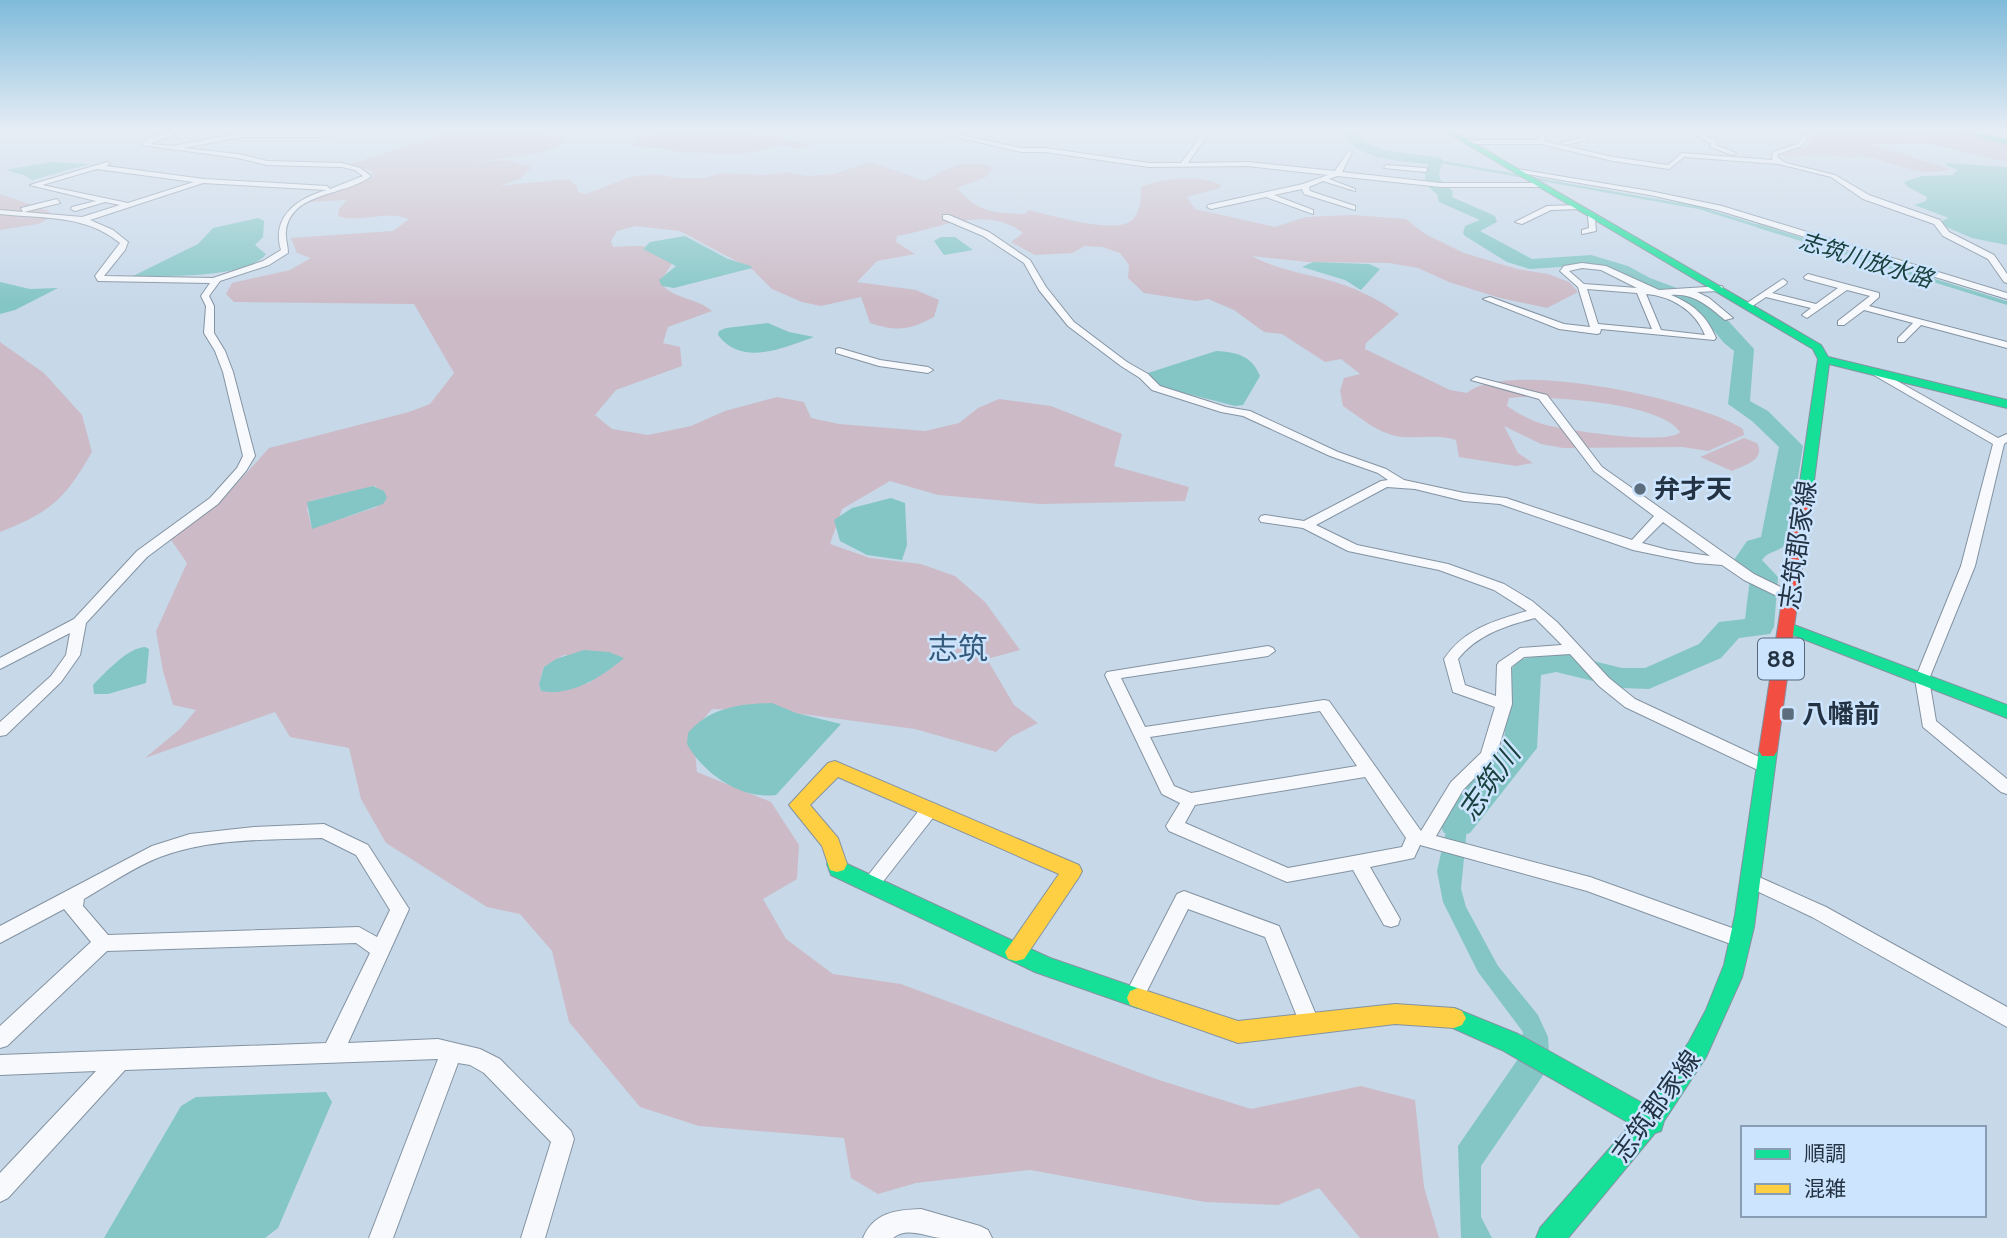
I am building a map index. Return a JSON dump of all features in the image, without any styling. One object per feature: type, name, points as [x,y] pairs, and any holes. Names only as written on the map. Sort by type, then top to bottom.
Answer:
[{"type":"main road","points":[[1545,188],[1805,338],[1817,347],[1824,359],[2007,404]]},
{"type":"main road","name":"志筑郡家線","points":[[1549,1238],[1651,1122],[1693,1062],[1731,975],[1750,880],[1786,627],[1783,594],[1824,359]]},
{"type":"main road","points":[[1786,627],[2007,712]]},
{"type":"main road","points":[[1016,952],[1072,871],[835,768],[799,805],[831,844],[838,869],[1043,965],[1238,1032],[1395,1014],[1451,1017],[1558,1068],[1651,1122]]},
{"type":"street","points":[[48,188],[128,205]]},
{"type":"street","points":[[0,212],[85,219],[183,188]]},
{"type":"street","points":[[316,188],[336,189]]},
{"type":"street","points":[[85,219],[124,242],[99,275],[101,279],[214,281],[278,257],[285,251],[282,226],[291,210],[303,199],[339,188]]},
{"type":"street","points":[[1211,207],[1298,188]]},
{"type":"street","points":[[1306,188],[1307,192],[1352,208]]},
{"type":"street","points":[[1347,188],[1353,190]]},
{"type":"street","points":[[1618,188],[1712,206],[2007,296]]},
{"type":"street","points":[[1851,188],[1866,197],[1937,222],[1946,234],[1992,257],[2007,280]]},
{"type":"street","points":[[1267,195],[1310,212]]},
{"type":"street","points":[[23,211],[55,200],[79,208],[108,199]]},
{"type":"street","points":[[1519,222],[1550,208],[1578,207]]},
{"type":"street","points":[[946,217],[986,234],[1020,256],[1033,269],[1042,288],[1071,324],[1144,376],[1156,388],[1225,410],[1246,413],[1334,454],[1382,471],[1399,482],[1467,498],[1503,501],[1633,546],[1686,558],[1725,561]]},
{"type":"street","points":[[1585,232],[1593,229],[1591,218],[1596,217]]},
{"type":"street","points":[[1594,326],[1711,338],[1701,317],[1689,304],[1659,292],[1613,271],[1592,264],[1564,269],[1565,273],[1582,286],[1659,292],[1719,288]]},
{"type":"street","points":[[1808,277],[1876,295],[1841,323]]},
{"type":"street","points":[[0,664],[79,622],[142,554],[214,500],[242,469],[249,456],[228,372],[209,333],[209,306],[205,296],[214,281]]},
{"type":"street","points":[[1748,305],[1783,282]]},
{"type":"street","points":[[1487,299],[1562,327],[1597,331],[1582,286]]},
{"type":"street","points":[[1807,315],[1846,287]]},
{"type":"street","points":[[1640,291],[1658,333]]},
{"type":"street","points":[[1681,291],[1706,300],[1728,317]]},
{"type":"street","points":[[1765,294],[1817,307]]},
{"type":"street","points":[[1862,307],[2007,345]]},
{"type":"street","points":[[1901,340],[1919,322]]},
{"type":"street","points":[[839,351],[879,363],[928,370]]},
{"type":"street","points":[[1876,372],[2004,441],[1968,566],[1922,679],[1929,723],[2007,788]]},
{"type":"street","points":[[1476,380],[1543,397],[1598,469],[1725,561],[1783,594]]},
{"type":"street","points":[[1306,525],[1385,484],[1399,482]]},
{"type":"street","points":[[1633,546],[1661,516]]},
{"type":"street","points":[[1265,519],[1306,525],[1353,548],[1417,560],[1476,577],[1499,587],[1537,613],[1604,682],[1630,703],[1766,766]]},
{"type":"street","points":[[1504,704],[1458,688],[1451,659],[1460,645],[1482,629],[1537,613]]},
{"type":"street","points":[[0,730],[56,679],[73,655],[79,622]]},
{"type":"street","points":[[1268,651],[1112,676],[1168,790],[1190,800],[1369,770]]},
{"type":"street","points":[[1190,800],[1175,826],[1287,875],[1408,853],[1426,839],[1457,786],[1489,757],[1504,704],[1504,664],[1520,653],[1578,654]]},
{"type":"street","points":[[1140,733],[1324,705],[1369,770],[1426,839],[1590,884],[1739,939]]},
{"type":"street","points":[[872,883],[930,809]]},
{"type":"street","points":[[0,935],[152,853],[190,841],[254,834],[324,831],[362,850],[400,909],[332,1054]]},
{"type":"street","points":[[1358,862],[1391,919]]},
{"type":"street","points":[[1750,880],[1819,912],[2007,1018]]},
{"type":"street","points":[[75,894],[73,908],[103,943]]},
{"type":"street","points":[[1135,995],[1184,899],[1272,932],[1309,1022]]},
{"type":"street","points":[[0,1039],[103,943],[359,935],[380,950]]},
{"type":"street","points":[[0,1065],[438,1049],[473,1056],[492,1066],[563,1139],[533,1238]]},
{"type":"street","points":[[381,1238],[452,1051]]},
{"type":"street","points":[[0,1190],[119,1062]]},
{"type":"street","points":[[876,1238],[894,1222],[921,1221],[980,1238]]},
{"type":"shaded area","points":[[348,188],[577,188],[578,192],[586,194],[602,188],[958,188],[972,202],[996,212],[1025,214],[1029,210],[1084,223],[1114,225],[1125,224],[1133,219],[1138,212],[1141,188],[1220,188],[1187,197],[1195,209],[1275,227],[1306,217],[1353,215],[1406,219],[1425,234],[1464,253],[1517,269],[1548,274],[1569,282],[1578,292],[1547,308],[1500,298],[1449,282],[1418,268],[1389,263],[1308,262],[1252,256],[1273,265],[1349,287],[1392,309],[1399,314],[1366,343],[1365,349],[1450,390],[1467,393],[1489,383],[1521,380],[1561,381],[1604,387],[1687,406],[1743,429],[1744,435],[1708,451],[1682,447],[1563,448],[1541,444],[1504,426],[1518,453],[1533,463],[1516,466],[1459,457],[1456,440],[1389,434],[1368,424],[1343,406],[1340,391],[1344,378],[1360,374],[1341,359],[1325,362],[1282,334],[1264,332],[1234,310],[1208,299],[1196,301],[1144,293],[1128,278],[1129,265],[1120,253],[1102,247],[1085,246],[1072,253],[1035,255],[1011,242],[1023,233],[993,220],[962,221],[897,236],[896,242],[915,254],[877,261],[857,282],[916,290],[939,300],[934,317],[903,328],[888,328],[870,323],[861,297],[821,306],[802,302],[772,289],[753,270],[680,231],[636,226],[617,231],[611,241],[613,247],[646,247],[658,251],[673,262],[660,282],[665,288],[712,311],[668,327],[663,343],[680,347],[682,366],[616,390],[595,415],[612,429],[648,435],[691,426],[725,411],[777,397],[804,402],[811,418],[839,424],[925,431],[959,423],[978,408],[999,399],[1051,406],[1122,434],[1114,466],[1189,487],[1185,501],[1040,504],[938,495],[890,481],[842,509],[830,544],[870,558],[921,564],[955,576],[985,602],[1020,650],[987,659],[1014,705],[1038,723],[1011,737],[996,752],[915,729],[779,711],[712,709],[693,731],[697,772],[771,802],[799,845],[797,879],[763,899],[786,939],[833,974],[901,984],[1159,1080],[1251,1109],[1361,1086],[1415,1100],[1424,1187],[1439,1238],[1360,1238],[1319,1188],[1278,1205],[1205,1202],[1030,1170],[916,1183],[878,1194],[851,1178],[844,1138],[699,1126],[640,1107],[569,1022],[552,951],[520,914],[487,907],[386,843],[361,799],[349,748],[290,737],[275,712],[145,758],[180,729],[196,710],[173,705],[163,671],[156,631],[187,563],[171,540],[224,498],[269,448],[409,412],[430,404],[454,373],[414,304],[234,302],[226,294],[232,283],[290,270],[311,258],[297,253],[291,238],[393,231],[409,219],[391,215],[346,218],[338,216],[339,209],[347,200],[304,202]],"holes":[[[1509,398],[1557,399],[1630,408],[1669,422],[1680,432],[1657,438],[1594,433],[1546,425],[1507,406]],[[376,486],[377,507],[312,528],[307,509],[310,501]],[[564,655],[623,658],[589,683],[541,691],[539,684],[544,667]]]},
{"type":"shaded area","points":[[1909,188],[2007,188],[2007,245],[1972,238],[1944,226],[1942,221],[1949,218],[1914,205],[1926,201],[1927,197]]},
{"type":"shaded area","points":[[0,194],[49,211],[49,218],[38,224],[0,230]]},
{"type":"shaded area","points":[[258,218],[264,221],[263,237],[255,245],[266,254],[256,262],[224,272],[184,276],[133,276],[198,244],[213,228]]},
{"type":"shaded area","points":[[685,236],[728,259],[752,268],[674,288],[662,286],[659,280],[676,266],[643,249],[650,242]]},
{"type":"shaded area","points":[[941,237],[955,237],[973,250],[944,255],[934,241]]},
{"type":"shaded area","points":[[1313,262],[1369,264],[1380,269],[1361,290],[1345,280],[1302,267]]},
{"type":"shaded area","points":[[0,282],[30,289],[58,288],[15,310],[0,314]]},
{"type":"shaded area","points":[[768,323],[789,332],[814,337],[776,350],[751,353],[728,345],[718,335],[719,331],[726,328]]},
{"type":"shaded area","points":[[0,342],[44,373],[82,415],[92,452],[73,482],[55,502],[32,518],[0,532]]},
{"type":"shaded area","points":[[1216,351],[1243,356],[1257,369],[1260,376],[1243,405],[1235,406],[1161,387],[1148,373]]},
{"type":"shaded area","points":[[1744,438],[1757,443],[1759,454],[1753,461],[1732,471],[1700,457]]},
{"type":"shaded area","points":[[373,486],[384,491],[387,498],[383,504],[312,529],[307,502]]},
{"type":"shaded area","points":[[891,498],[905,503],[907,545],[902,560],[867,555],[840,541],[834,520],[852,508]]},
{"type":"shaded area","points":[[145,647],[149,649],[146,683],[108,694],[94,694],[93,685],[110,668],[124,656]]},
{"type":"shaded area","points":[[584,650],[609,652],[624,658],[586,684],[564,691],[541,691],[539,684],[544,667],[556,659]]},
{"type":"shaded area","points":[[772,703],[796,713],[841,724],[776,795],[750,793],[724,782],[703,765],[687,744],[688,733],[716,712],[748,704]]},
{"type":"shaded area","points":[[1475,785],[1488,800],[1467,827],[1461,889],[1466,907],[1498,966],[1538,1015],[1548,1037],[1549,1053],[1544,1074],[1481,1166],[1481,1217],[1492,1238],[1461,1238],[1458,1146],[1518,1059],[1523,1032],[1478,972],[1443,902],[1437,871],[1449,818]]},
{"type":"shaded area","points":[[326,1092],[332,1102],[278,1228],[265,1238],[104,1238],[181,1106],[196,1097]]},
{"type":"waterway","name":"志筑川","points":[[1438,188],[1445,192],[1444,199],[1489,219],[1489,222],[1471,229],[1471,233],[1513,258],[1530,264],[1544,265],[1591,260],[1622,270],[1644,282],[1702,304],[1723,326],[1731,339],[1744,349],[1739,404],[1760,416],[1791,446],[1774,542],[1757,547],[1748,560],[1764,577],[1759,627],[1730,629],[1710,651],[1649,679],[1622,678],[1556,662],[1529,667],[1525,673],[1520,748],[1457,823]]},
{"type":"waterway","name":"志筑川放水路","points":[[1586,188],[1700,208],[1764,228]]},
{"type":"waterway","name":"志筑川放水路","points":[[1758,226],[2007,303]]},
{"type":"traffic: fast","points":[[1545,188],[1817,347],[1824,359],[1805,496]]},
{"type":"traffic: fast","points":[[1824,359],[2007,404]]},
{"type":"traffic: fast","points":[[1786,627],[2007,712]]},
{"type":"traffic: fast","points":[[1550,1238],[1653,1116],[1697,1050],[1716,1014],[1731,977],[1741,940],[1768,751]]},
{"type":"traffic: fast","points":[[837,864],[838,869],[1043,965],[1138,998]]},
{"type":"traffic: fast","points":[[1454,1018],[1510,1042],[1652,1122]]},
{"type":"traffic: slow","points":[[837,864],[831,843],[799,805],[835,768],[1072,871],[1016,952]]},
{"type":"traffic: slow","points":[[1138,998],[1238,1032],[1395,1014],[1454,1018]]},
{"type":"traffic: jam","points":[[1768,751],[1805,496]]},
{"type":"place","name":"弁才天","points":[[1640,489]]},
{"type":"place","name":"八幡前","points":[[1788,714]]},
{"type":"district","name":"志筑","points":[[958,649]]}]
